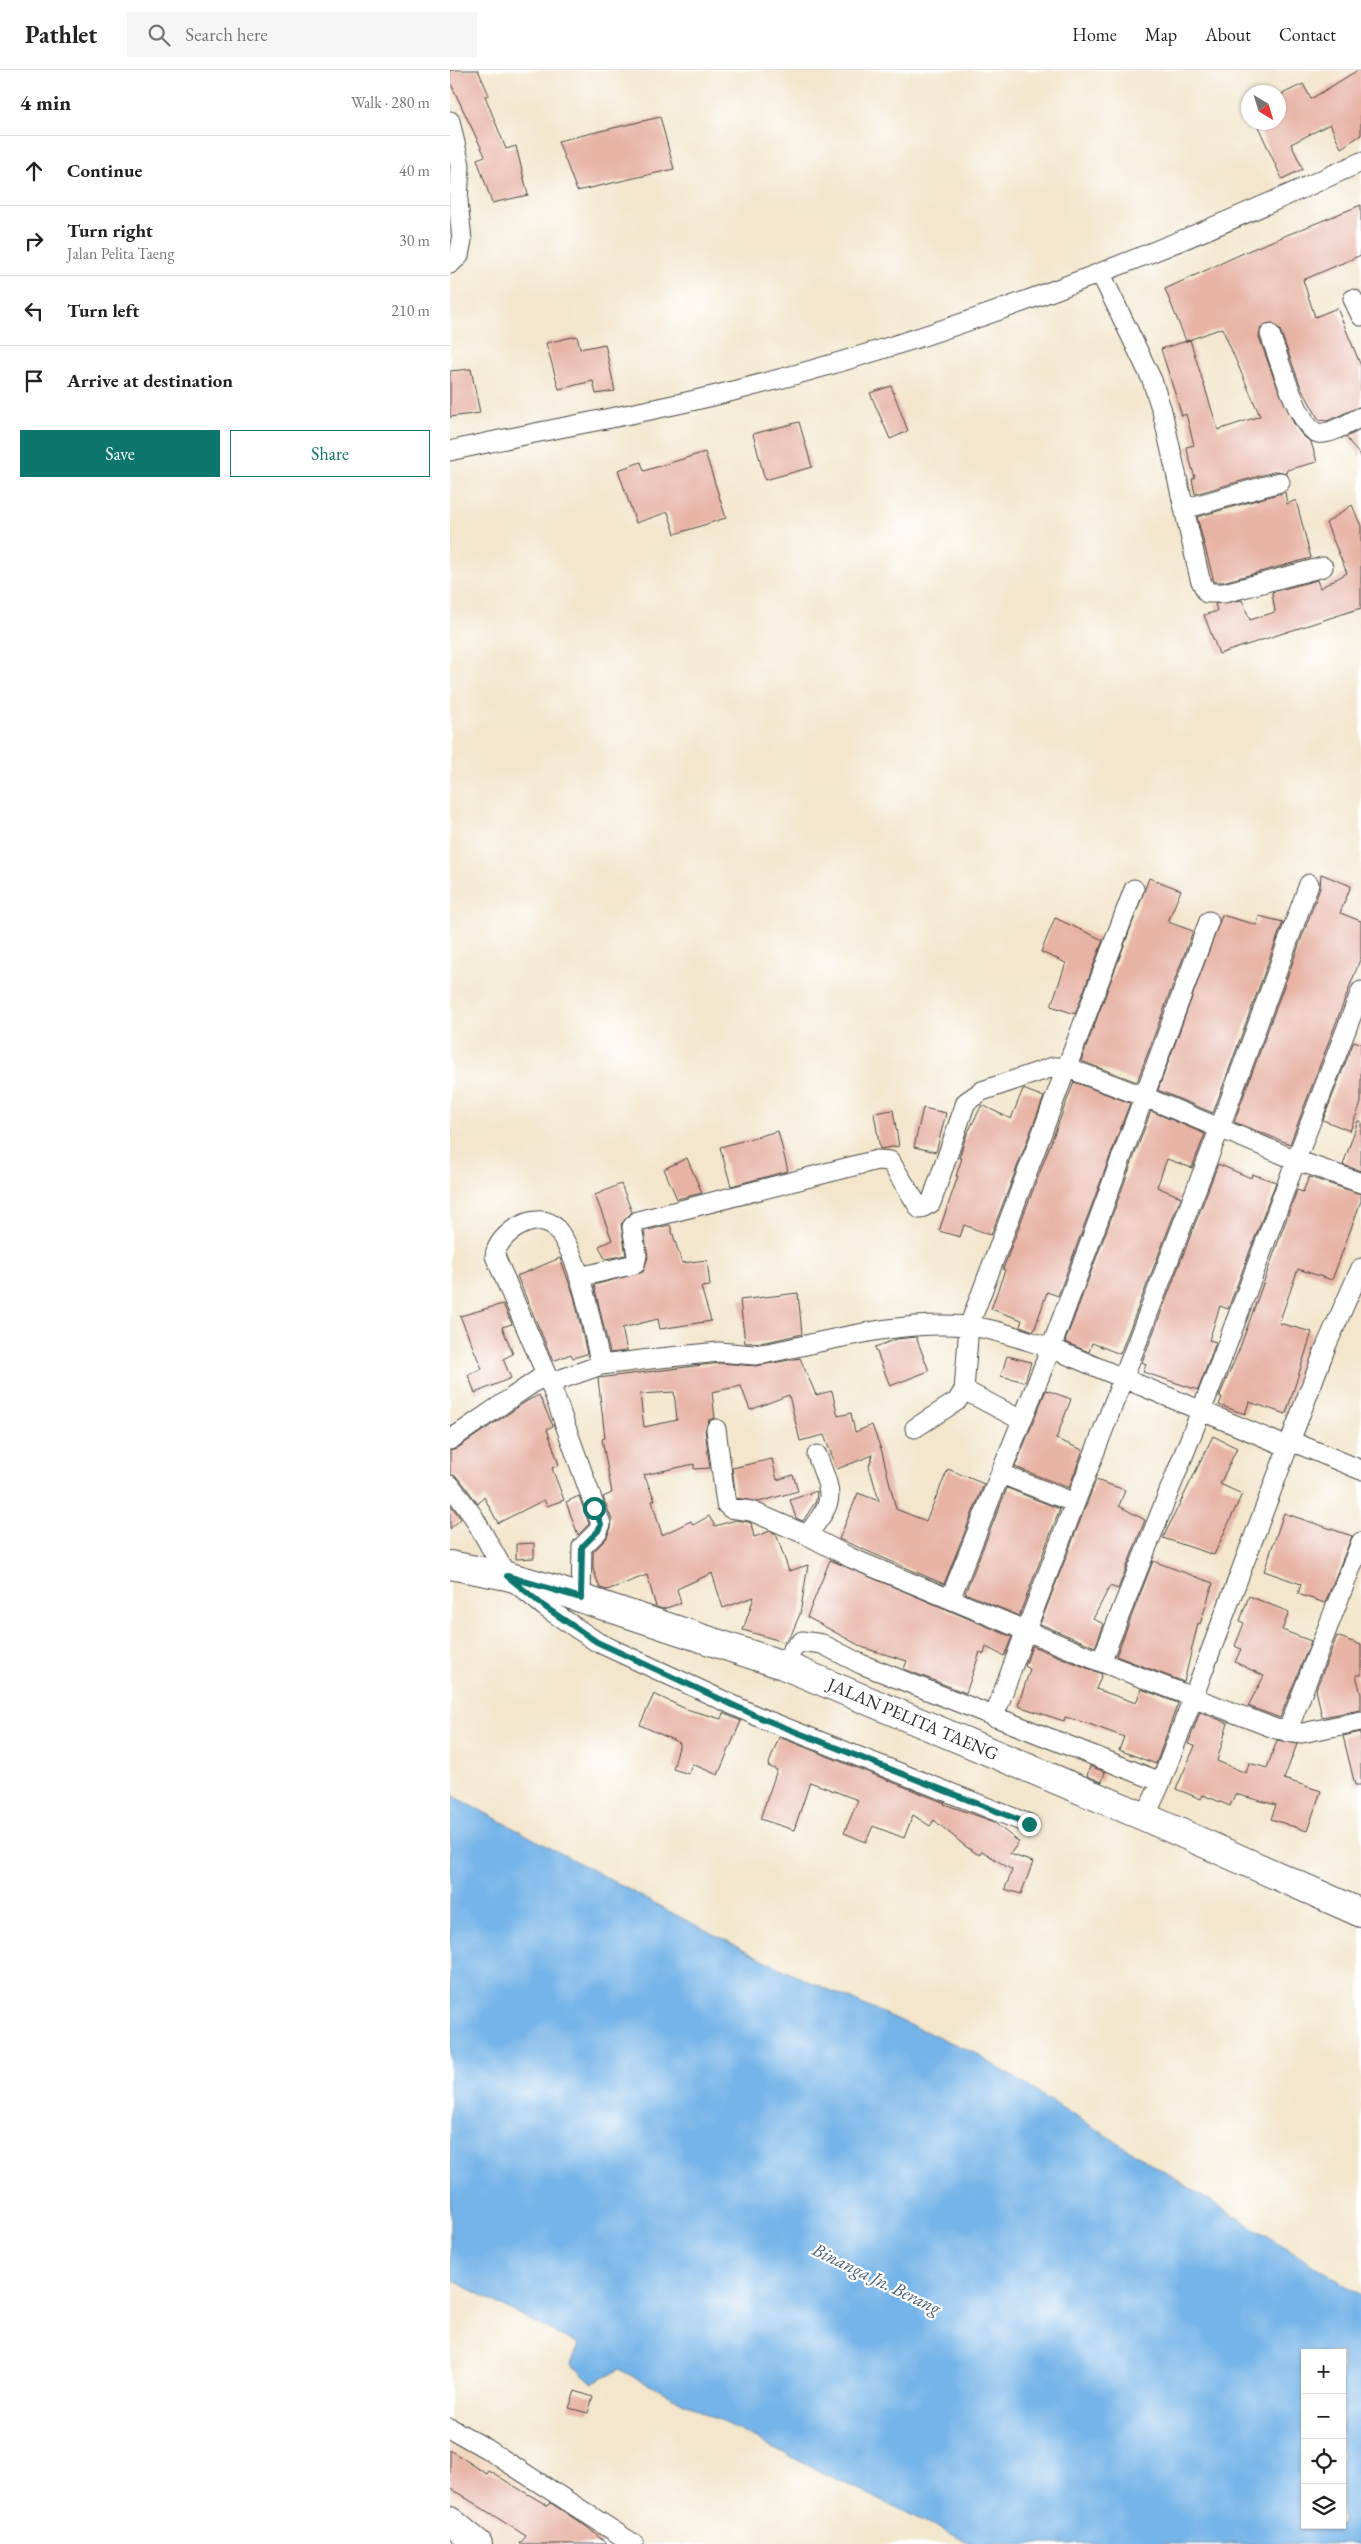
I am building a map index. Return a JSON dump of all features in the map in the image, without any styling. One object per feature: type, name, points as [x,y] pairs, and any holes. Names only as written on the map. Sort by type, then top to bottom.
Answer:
[{"type":"main road","name":"JALAN PELITA TAENG","points":[[450,1565],[507,1576],[581,1598],[783,1665],[1145,1816],[1361,1913]]},
{"type":"main road","points":[[450,2521],[478,2544]]},
{"type":"street","points":[[450,121],[460,165],[458,201],[462,240],[459,256],[450,264]]},
{"type":"street","points":[[450,451],[732,392],[833,364],[995,312],[1101,274],[1361,162]]},
{"type":"street","points":[[1101,274],[1152,380],[1162,411],[1200,579],[1207,593],[1224,593],[1323,567]]},
{"type":"street","points":[[1353,299],[1361,316]]},
{"type":"street","points":[[1270,334],[1300,414],[1309,428],[1316,432],[1327,432],[1361,417]]},
{"type":"street","points":[[1184,508],[1280,482]]},
{"type":"street","points":[[994,1717],[1219,1130],[1309,884]]},
{"type":"street","points":[[916,1428],[958,1401],[964,1390],[969,1326],[1065,1067],[1134,889]]},
{"type":"street","points":[[950,1598],[1051,1348],[1209,921]]},
{"type":"street","points":[[1101,1662],[1201,1410],[1361,991]]},
{"type":"street","points":[[580,1277],[634,1264],[637,1255],[632,1227],[638,1221],[877,1160],[890,1161],[915,1203],[920,1209],[925,1208],[931,1203],[966,1102],[982,1090],[1044,1069],[1065,1067],[1145,1097],[1219,1130],[1361,1183]]},
{"type":"street","points":[[581,1598],[582,1547],[598,1531],[601,1524],[548,1378],[495,1256],[499,1242],[514,1228],[541,1220],[551,1224],[568,1246],[580,1277],[601,1365]]},
{"type":"street","points":[[1145,1816],[1161,1782],[1194,1697],[1327,1344],[1354,1307],[1361,1268]]},
{"type":"street","points":[[450,1440],[548,1378],[601,1365],[719,1352],[754,1355],[874,1330],[934,1325],[969,1326],[1051,1348],[1201,1410],[1290,1444],[1356,1464]]},
{"type":"street","points":[[964,1390],[1021,1420]]},
{"type":"street","points":[[716,1428],[726,1504],[730,1508],[752,1511],[807,1535],[851,1558],[1101,1662],[1286,1732],[1314,1732],[1361,1721]]},
{"type":"street","points":[[807,1535],[826,1510],[829,1499],[829,1487],[817,1455]]},
{"type":"street","points":[[1000,1474],[1075,1503]]},
{"type":"street","points":[[450,1485],[473,1516],[507,1576],[545,1607],[597,1642],[761,1718],[1029,1824]]},
{"type":"street","points":[[1286,1732],[1361,1542]]},
{"type":"street","points":[[783,1665],[793,1649],[802,1641],[813,1642],[861,1664],[1161,1782]]},
{"type":"street","points":[[450,2428],[487,2449],[634,2544]]},
{"type":"shaded area","points":[[450,2433],[629,2544],[496,2544],[450,2509]]},
{"type":"water","name":"Binanga Jn. Berang","points":[[450,1794],[676,1915],[792,1974],[973,2052],[1361,2295],[1361,2544],[972,2544],[811,2467],[620,2370],[593,2383],[571,2364],[579,2345],[450,2279]]},
{"type":"building","points":[[450,70],[478,70],[489,95],[485,96],[506,149],[516,146],[528,195],[492,203],[477,159],[485,156],[450,82]]},
{"type":"building","points":[[1358,70],[1361,70],[1361,135],[1341,148],[1330,124],[1291,144],[1303,169],[1282,179],[1260,130],[1286,130],[1286,92],[1303,84],[1311,99]]},
{"type":"building","points":[[660,117],[674,169],[577,191],[558,141]]},
{"type":"building","points":[[1361,205],[1361,255],[1303,280],[1315,317],[1337,308],[1361,366],[1361,406],[1327,421],[1319,420],[1300,385],[1280,330],[1273,323],[1266,324],[1261,327],[1259,337],[1273,376],[1294,424],[1302,435],[1311,442],[1317,462],[1287,470],[1286,473],[1277,471],[1195,494],[1192,479],[1195,478],[1186,447],[1194,445],[1186,414],[1182,416],[1161,349],[1190,340],[1218,430],[1260,416],[1222,328],[1186,341],[1165,289],[1250,250]]},
{"type":"building","points":[[577,336],[580,349],[605,344],[615,391],[596,394],[593,381],[559,389],[546,343]]},
{"type":"building","points":[[471,369],[480,413],[450,417],[450,371]]},
{"type":"building","points":[[891,386],[908,431],[890,439],[870,393]]},
{"type":"building","points":[[799,422],[812,467],[765,480],[753,434]]},
{"type":"building","points":[[1361,430],[1361,457],[1346,437]]},
{"type":"building","points":[[705,452],[726,518],[675,534],[668,512],[636,523],[618,470],[641,462],[644,471]]},
{"type":"building","points":[[1285,492],[1287,504],[1296,500],[1311,558],[1223,582],[1214,582],[1197,517]]},
{"type":"building","points":[[1352,505],[1361,526],[1361,608],[1219,654],[1204,615],[1217,611],[1215,604],[1242,600],[1250,620],[1275,612],[1272,592],[1317,580],[1320,588],[1347,573],[1326,523]]},
{"type":"building","points":[[1321,874],[1351,886],[1340,913],[1361,921],[1361,957],[1290,1144],[1234,1122],[1320,888]]},
{"type":"building","points":[[1149,878],[1181,890],[1168,922],[1193,931],[1137,1082],[1081,1061]]},
{"type":"building","points":[[1222,915],[1257,925],[1259,916],[1283,922],[1213,1113],[1158,1090]]},
{"type":"building","points":[[1055,918],[1103,940],[1075,1014],[1051,1006],[1066,963],[1041,952]]},
{"type":"building","points":[[1354,1041],[1361,1044],[1361,1103],[1350,1131],[1323,1120]]},
{"type":"building","points":[[1074,1082],[1130,1103],[1058,1296],[1047,1292],[1034,1331],[1020,1326],[1022,1320],[991,1309],[1005,1270],[1003,1269]]},
{"type":"building","points":[[1023,1089],[1044,1097],[991,1235],[964,1225],[960,1237],[939,1231],[958,1176],[956,1176],[962,1158],[959,1158],[967,1134],[982,1105],[1011,1119]]},
{"type":"building","points":[[923,1108],[946,1113],[936,1152],[914,1147]]},
{"type":"building","points":[[893,1110],[899,1146],[880,1149],[874,1113]]},
{"type":"building","points":[[1151,1111],[1205,1134],[1192,1168],[1167,1159],[1157,1187],[1181,1197],[1120,1354],[1092,1343],[1089,1352],[1065,1342]]},
{"type":"building","points":[[1358,1121],[1361,1121],[1361,1171],[1343,1165]]},
{"type":"building","points":[[778,1131],[788,1171],[731,1186],[720,1147]]},
{"type":"building","points":[[687,1158],[702,1193],[677,1199],[664,1169]]},
{"type":"building","points":[[1218,1164],[1251,1178],[1252,1174],[1276,1182],[1228,1309],[1220,1306],[1209,1340],[1216,1342],[1198,1390],[1143,1372],[1146,1364],[1142,1362]]},
{"type":"building","points":[[1309,1177],[1361,1194],[1361,1201],[1332,1280],[1298,1269],[1279,1323],[1312,1332],[1286,1414],[1249,1402],[1245,1414],[1219,1405],[1222,1397],[1219,1397],[1239,1350],[1297,1190],[1303,1192]]},
{"type":"building","points":[[621,1184],[632,1212],[621,1224],[626,1255],[605,1259],[599,1246],[612,1240],[595,1195]]},
{"type":"building","points":[[670,1225],[682,1263],[707,1260],[710,1286],[701,1287],[711,1321],[660,1329],[658,1319],[622,1328],[627,1351],[610,1353],[594,1285],[643,1272],[648,1257],[644,1231]]},
{"type":"building","points":[[560,1258],[574,1296],[587,1354],[573,1358],[571,1354],[553,1361],[517,1276]]},
{"type":"building","points":[[798,1293],[802,1334],[766,1342],[745,1343],[740,1300]]},
{"type":"building","points":[[503,1304],[512,1324],[502,1327],[513,1354],[503,1359],[511,1378],[475,1393],[468,1375],[482,1369],[460,1316]]},
{"type":"building","points":[[916,1337],[929,1371],[890,1386],[875,1347],[897,1339]]},
{"type":"building","points":[[1007,1356],[1031,1362],[1025,1382],[1001,1376]]},
{"type":"building","points":[[800,1358],[816,1395],[832,1391],[838,1416],[851,1413],[855,1432],[872,1425],[882,1452],[896,1509],[926,1521],[948,1469],[984,1484],[944,1584],[839,1539],[858,1493],[879,1501],[869,1466],[873,1455],[837,1469],[824,1435],[800,1441],[789,1395],[750,1410],[741,1386],[712,1392],[715,1418],[709,1420],[705,1430],[710,1468],[694,1469],[694,1464],[644,1475],[655,1500],[652,1501],[662,1535],[691,1521],[693,1525],[709,1516],[715,1526],[736,1520],[748,1522],[751,1523],[754,1537],[770,1531],[776,1534],[789,1571],[808,1565],[800,1614],[791,1635],[784,1642],[743,1630],[754,1597],[723,1608],[712,1573],[677,1589],[681,1603],[663,1609],[656,1607],[647,1575],[607,1590],[600,1588],[593,1569],[593,1552],[606,1539],[611,1528],[612,1520],[603,1497],[612,1493],[602,1439],[605,1438],[598,1378],[720,1363],[756,1366]],"holes":[[[674,1392],[677,1420],[644,1427],[640,1394]]]},
{"type":"building","points":[[1046,1390],[1071,1399],[1056,1439],[1083,1450],[1069,1488],[1015,1467]]},
{"type":"building","points":[[539,1395],[553,1426],[547,1429],[559,1465],[552,1468],[564,1500],[547,1506],[544,1500],[498,1523],[484,1497],[478,1504],[459,1478],[450,1474],[450,1451],[456,1449],[527,1401]]},
{"type":"building","points":[[1213,1436],[1237,1448],[1220,1484],[1242,1494],[1214,1555],[1163,1538]]},
{"type":"building","points":[[772,1459],[777,1480],[793,1475],[798,1491],[759,1502],[736,1498],[732,1468]]},
{"type":"building","points":[[1096,1480],[1125,1490],[1119,1506],[1145,1520],[1118,1589],[1110,1586],[1093,1619],[1104,1624],[1095,1647],[1040,1624]]},
{"type":"building","points":[[1007,1488],[1060,1509],[1019,1616],[965,1593]]},
{"type":"building","points":[[817,1491],[816,1501],[803,1521],[796,1518],[790,1500]]},
{"type":"building","points":[[579,1496],[589,1524],[578,1535],[566,1502]]},
{"type":"building","points":[[450,1504],[461,1519],[450,1529]]},
{"type":"building","points":[[1284,1513],[1352,1536],[1325,1603],[1298,1594],[1301,1584],[1264,1571]]},
{"type":"building","points":[[534,1543],[534,1558],[516,1559],[516,1544]]},
{"type":"building","points":[[830,1560],[1012,1637],[1004,1656],[986,1647],[984,1654],[980,1652],[966,1693],[904,1669],[907,1661],[864,1648],[807,1617]]},
{"type":"building","points":[[1153,1561],[1213,1583],[1200,1624],[1198,1623],[1184,1682],[1116,1656]]},
{"type":"building","points":[[1249,1596],[1289,1612],[1282,1630],[1311,1641],[1280,1718],[1248,1706],[1264,1676],[1235,1662],[1241,1649],[1235,1646],[1244,1623],[1240,1621]]},
{"type":"building","points":[[1337,1636],[1361,1645],[1361,1675],[1356,1675],[1361,1694],[1361,1710],[1322,1717],[1316,1689]]},
{"type":"building","points":[[1032,1646],[1102,1674],[1096,1689],[1136,1703],[1141,1689],[1178,1703],[1156,1764],[1119,1750],[1124,1737],[1089,1724],[1065,1717],[1064,1721],[1018,1706],[1030,1669],[1025,1666]]},
{"type":"building","points":[[654,1694],[686,1709],[721,1719],[723,1713],[741,1721],[718,1775],[692,1764],[689,1774],[673,1769],[680,1743],[640,1725]]},
{"type":"building","points":[[1200,1712],[1228,1723],[1217,1761],[1246,1773],[1249,1763],[1267,1768],[1277,1740],[1297,1744],[1284,1779],[1321,1791],[1307,1831],[1271,1819],[1276,1805],[1235,1794],[1230,1806],[1203,1795],[1201,1799],[1176,1789],[1195,1746],[1188,1744]]},
{"type":"building","points":[[1361,1732],[1361,1785],[1355,1785],[1343,1736]]},
{"type":"building","points":[[779,1737],[944,1804],[992,1821],[1019,1842],[1010,1854],[1033,1862],[1021,1894],[1005,1889],[1012,1870],[982,1851],[979,1855],[934,1820],[930,1826],[913,1815],[904,1838],[873,1826],[866,1842],[844,1833],[858,1800],[810,1782],[794,1830],[760,1819],[777,1770],[768,1766]]},
{"type":"building","points":[[1090,1766],[1105,1772],[1102,1782],[1087,1776]]},
{"type":"building","points":[[575,2391],[593,2397],[588,2413],[569,2408]]},
{"type":"building","points":[[450,2450],[487,2474],[489,2471],[548,2506],[551,2503],[587,2527],[607,2544],[520,2544],[526,2536],[450,2488]]},
{"type":"route","points":[[594,1508],[601,1524],[590,1541],[583,1544],[582,1547],[580,1567],[581,1598],[507,1576],[545,1607],[597,1642],[761,1718],[1029,1824]]}]
